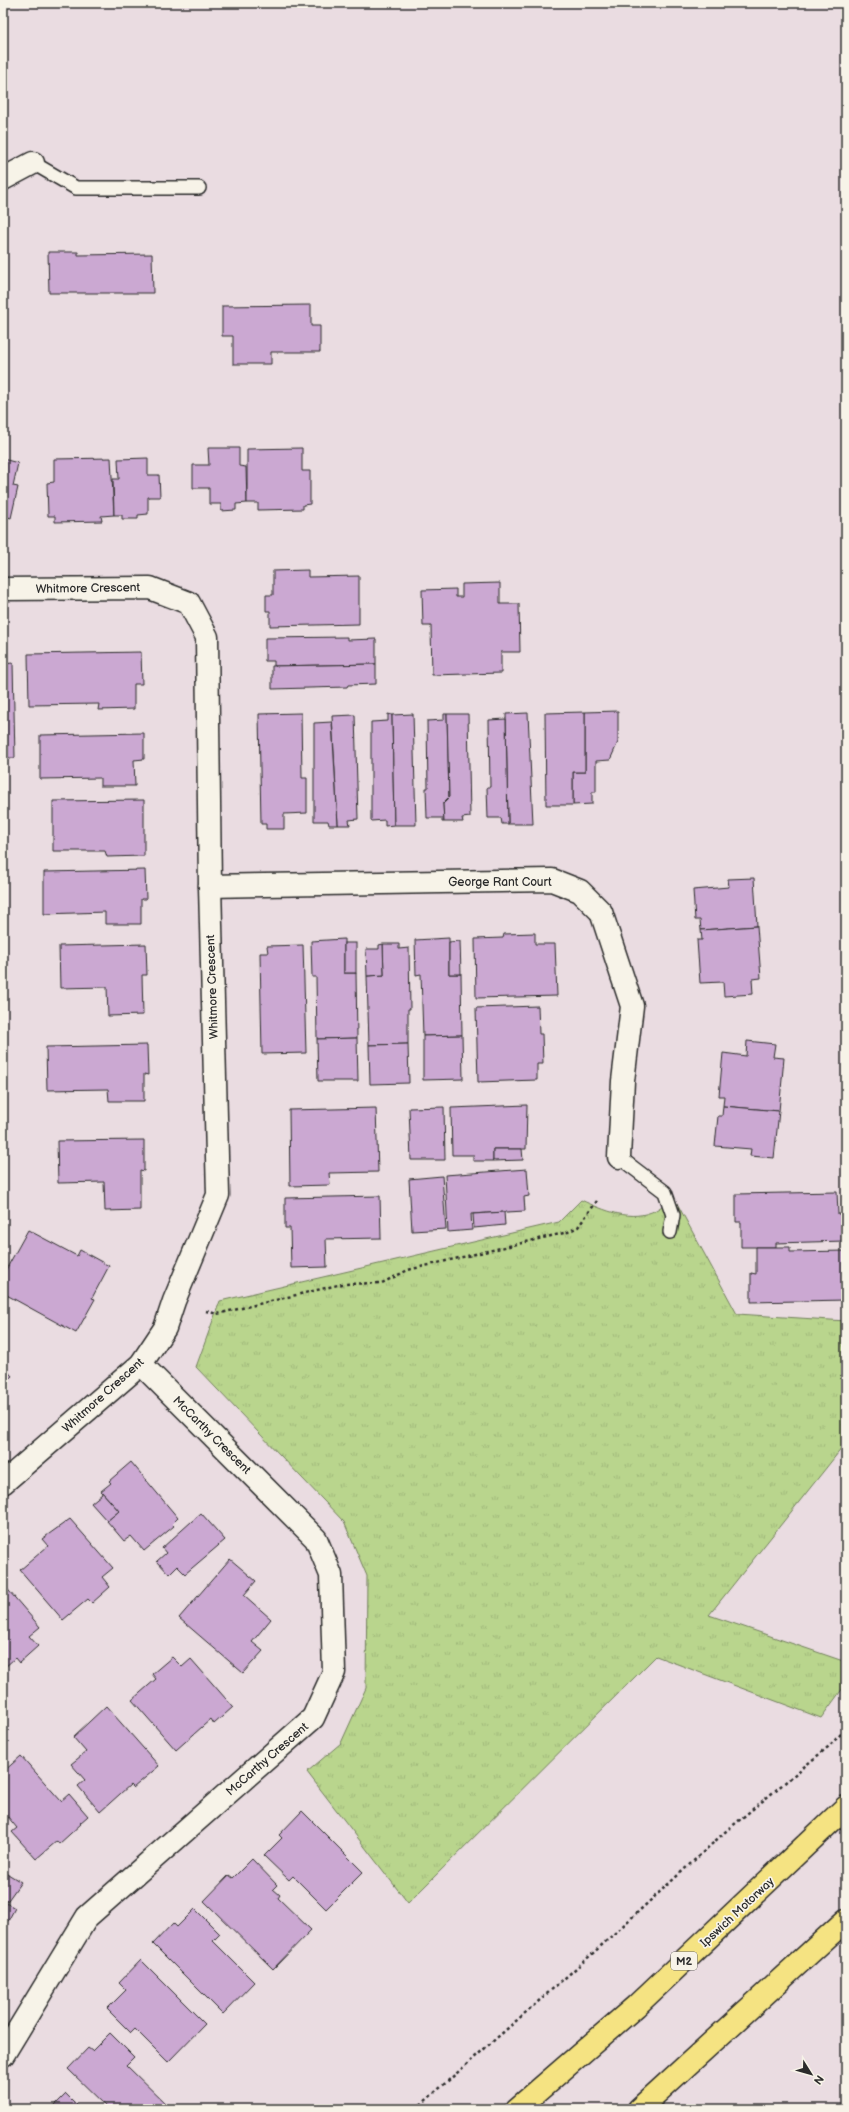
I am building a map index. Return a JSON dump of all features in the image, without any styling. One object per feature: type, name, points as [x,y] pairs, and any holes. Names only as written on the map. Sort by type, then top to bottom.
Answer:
[{"type":"highway","name":"Ipswich Motorway","points":[[518,2109],[636,2006],[846,1808]]},
{"type":"highway","points":[[639,2109],[846,1920]]},
{"type":"street","points":[[3,179],[33,163]]},
{"type":"street","name":"Whitmore Crescent","points":[[3,589],[150,588],[189,603],[207,637],[210,886],[218,1195],[174,1301],[165,1328],[141,1364],[3,1483]]},
{"type":"street","name":"George Rant Court","points":[[210,886],[552,880],[580,891],[601,912],[632,1006],[623,1081],[620,1157]]},
{"type":"street","name":"McCarthy Crescent","points":[[3,2055],[87,1917],[313,1718],[334,1672],[331,1575],[316,1539],[141,1364]]},
{"type":"lane","points":[[33,163],[76,188],[199,188]]},
{"type":"lane","points":[[620,1157],[665,1192],[673,1214],[670,1232]]},
{"type":"path","points":[[206,1311],[217,1314],[342,1284],[382,1283],[408,1270],[568,1232],[578,1227],[596,1201]]},
{"type":"path","points":[[416,2109],[585,1960],[725,1832],[828,1747],[846,1730]]},
{"type":"green space","points":[[673,1196],[737,1314],[846,1321],[846,1443],[709,1615],[846,1662],[846,1684],[821,1718],[656,1656],[408,1903],[307,1772],[341,1743],[366,1688],[367,1576],[344,1522],[196,1367],[220,1301],[559,1222],[581,1200],[618,1214],[637,1215],[647,1214],[656,1210]]},
{"type":"building","points":[[48,252],[78,252],[78,255],[152,254],[153,293],[49,293]]},
{"type":"building","points":[[311,305],[311,326],[320,326],[320,352],[271,352],[271,364],[233,364],[233,336],[222,336],[222,306]]},
{"type":"building","points":[[208,448],[239,448],[239,466],[246,467],[247,503],[236,504],[236,510],[221,511],[221,504],[209,504],[209,488],[193,488],[193,465],[209,465]]},
{"type":"building","points":[[302,448],[302,471],[310,471],[310,504],[303,505],[303,509],[258,510],[258,503],[247,503],[247,449]]},
{"type":"building","points":[[111,458],[114,515],[101,516],[102,521],[55,522],[55,516],[48,516],[47,483],[54,482],[54,459]]},
{"type":"building","points":[[148,458],[148,475],[159,475],[160,497],[148,497],[148,514],[138,515],[138,519],[122,519],[122,515],[114,515],[113,479],[119,479],[118,459]]},
{"type":"building","points":[[3,459],[18,463],[13,486],[18,487],[11,518],[5,516],[4,522]]},
{"type":"building","points":[[308,570],[308,577],[359,576],[359,624],[270,626],[270,611],[266,611],[266,595],[273,595],[273,571]]},
{"type":"building","points":[[500,583],[500,604],[519,604],[520,652],[501,652],[501,673],[432,675],[431,626],[423,626],[422,590],[456,589],[456,597],[462,597],[462,584]]},
{"type":"building","points":[[347,637],[347,640],[376,639],[376,664],[274,666],[274,661],[265,661],[265,638]]},
{"type":"building","points":[[141,652],[142,684],[134,684],[134,709],[98,710],[99,704],[29,705],[28,654]]},
{"type":"building","points":[[13,663],[15,758],[3,758],[3,664]]},
{"type":"building","points":[[376,664],[376,684],[348,685],[347,687],[272,689],[272,666]]},
{"type":"building","points":[[618,711],[618,742],[610,760],[596,761],[596,792],[592,792],[592,804],[573,805],[573,772],[585,772],[585,712]]},
{"type":"building","points":[[585,712],[585,772],[573,772],[573,805],[546,805],[545,713]]},
{"type":"building","points":[[301,713],[302,778],[307,778],[307,813],[284,814],[284,829],[266,829],[266,824],[261,824],[259,714]]},
{"type":"building","points":[[528,713],[533,824],[508,824],[506,714]]},
{"type":"building","points":[[388,714],[392,715],[394,825],[385,826],[385,820],[371,821],[371,722],[388,721]]},
{"type":"building","points":[[413,714],[416,825],[394,825],[392,715]]},
{"type":"building","points":[[444,714],[447,714],[449,797],[443,803],[444,822],[442,822],[442,818],[427,818],[427,721],[444,720]]},
{"type":"building","points":[[447,714],[468,714],[470,817],[462,818],[463,822],[444,822],[443,803],[449,797]]},
{"type":"building","points":[[355,715],[358,819],[349,820],[350,825],[338,825],[332,716]]},
{"type":"building","points":[[506,719],[508,824],[502,824],[501,818],[488,818],[487,787],[490,787],[489,720]]},
{"type":"building","points":[[332,722],[338,825],[329,825],[328,821],[314,821],[314,723]]},
{"type":"building","points":[[144,733],[144,759],[134,760],[135,786],[100,786],[100,778],[40,779],[40,735]]},
{"type":"building","points":[[144,800],[144,856],[107,857],[105,851],[53,851],[53,801]]},
{"type":"building","points":[[145,870],[146,899],[141,899],[141,924],[105,924],[105,912],[44,914],[44,872]]},
{"type":"building","points":[[754,878],[757,926],[701,930],[700,920],[695,920],[693,890],[729,887],[728,879]]},
{"type":"building","points":[[757,926],[761,978],[752,979],[753,994],[724,996],[723,982],[700,983],[697,940],[702,940],[701,930]]},
{"type":"building","points":[[535,933],[535,944],[555,944],[557,996],[476,998],[475,939],[503,938],[504,934]]},
{"type":"building","points":[[449,938],[449,974],[461,974],[462,1035],[423,1036],[421,974],[416,975],[415,940]]},
{"type":"building","points":[[344,939],[344,973],[356,973],[357,1038],[317,1039],[316,977],[312,977],[311,941]]},
{"type":"building","points":[[460,941],[461,974],[449,974],[449,942]]},
{"type":"building","points":[[344,943],[356,943],[356,973],[344,973]]},
{"type":"building","points":[[146,944],[147,975],[142,975],[143,1015],[108,1016],[107,987],[60,988],[59,946]]},
{"type":"building","points":[[383,944],[399,944],[399,949],[409,948],[410,1009],[408,1009],[408,1044],[369,1045],[367,976],[384,975]]},
{"type":"building","points":[[383,944],[384,975],[367,976],[366,949],[379,949],[379,945]]},
{"type":"building","points":[[303,945],[306,1053],[262,1054],[260,953],[268,953],[267,946]]},
{"type":"building","points":[[538,1006],[539,1034],[542,1034],[543,1064],[537,1064],[537,1080],[478,1082],[476,1008]]},
{"type":"building","points":[[462,1035],[463,1079],[423,1080],[423,1036]]},
{"type":"building","points":[[357,1038],[358,1081],[318,1081],[317,1039]]},
{"type":"building","points":[[747,1041],[775,1044],[773,1057],[784,1058],[779,1111],[723,1106],[724,1096],[719,1096],[723,1053],[746,1056]]},
{"type":"building","points":[[408,1044],[409,1083],[370,1084],[369,1045]]},
{"type":"building","points":[[147,1045],[148,1075],[144,1074],[144,1101],[109,1101],[108,1089],[47,1090],[46,1047]]},
{"type":"building","points":[[527,1105],[526,1149],[493,1149],[493,1161],[473,1161],[473,1155],[452,1155],[451,1108]]},
{"type":"building","points":[[723,1106],[779,1111],[774,1158],[750,1156],[751,1149],[715,1146],[718,1116],[722,1116]]},
{"type":"building","points":[[444,1107],[445,1160],[411,1160],[409,1108]]},
{"type":"building","points":[[376,1108],[378,1172],[329,1173],[330,1185],[290,1186],[289,1110]]},
{"type":"building","points":[[144,1140],[144,1171],[140,1170],[140,1210],[105,1211],[104,1182],[58,1183],[57,1141]]},
{"type":"building","points":[[493,1149],[522,1149],[523,1160],[493,1161]]},
{"type":"building","points":[[527,1169],[529,1196],[524,1197],[525,1211],[471,1214],[472,1230],[448,1232],[445,1175]]},
{"type":"building","points":[[442,1176],[446,1229],[412,1231],[409,1179]]},
{"type":"building","points":[[837,1192],[838,1214],[843,1214],[844,1241],[776,1243],[776,1247],[741,1247],[741,1222],[736,1222],[736,1194]]},
{"type":"building","points":[[380,1196],[381,1238],[326,1239],[327,1267],[291,1268],[290,1228],[285,1228],[285,1198]]},
{"type":"building","points":[[504,1212],[505,1225],[474,1228],[473,1214]]},
{"type":"building","points":[[28,1230],[77,1256],[80,1250],[109,1266],[92,1298],[95,1299],[76,1333],[3,1293],[3,1275]]},
{"type":"building","points":[[756,1247],[790,1247],[790,1252],[846,1251],[846,1300],[751,1302],[751,1273],[756,1274]]},
{"type":"building","points":[[3,1366],[12,1376],[3,1384]]},
{"type":"building","points":[[131,1462],[178,1518],[172,1524],[174,1526],[144,1551],[131,1536],[124,1541],[107,1521],[119,1511],[101,1491],[111,1483],[109,1481]]},
{"type":"building","points":[[101,1491],[119,1511],[107,1521],[91,1503],[102,1494]]},
{"type":"building","points":[[201,1513],[225,1540],[185,1574],[177,1566],[169,1574],[157,1561],[166,1553],[162,1548]]},
{"type":"building","points":[[70,1519],[113,1568],[102,1577],[110,1587],[92,1603],[88,1599],[63,1620],[20,1570],[48,1546],[42,1539]]},
{"type":"building","points":[[230,1559],[256,1581],[244,1595],[271,1619],[252,1642],[263,1651],[243,1673],[179,1618]]},
{"type":"building","points":[[3,1584],[40,1627],[29,1636],[38,1646],[19,1663],[15,1658],[3,1669]]},
{"type":"building","points":[[172,1657],[182,1667],[191,1659],[233,1707],[214,1724],[211,1719],[176,1750],[132,1700],[156,1679],[152,1674]]},
{"type":"building","points":[[106,1706],[159,1766],[133,1788],[130,1785],[100,1812],[78,1786],[85,1780],[71,1764],[86,1752],[73,1737]]},
{"type":"building","points":[[21,1756],[61,1801],[69,1794],[88,1816],[59,1844],[57,1841],[36,1859],[12,1832],[17,1828],[3,1811],[3,1772]]},
{"type":"building","points":[[302,1811],[363,1872],[326,1909],[293,1876],[289,1880],[264,1856],[282,1838],[279,1835]]},
{"type":"building","points":[[252,1859],[277,1885],[273,1889],[280,1895],[278,1898],[311,1930],[273,1969],[204,1901],[229,1875],[233,1878]]},
{"type":"building","points":[[3,1871],[21,1882],[6,1903],[15,1908],[8,1921],[5,1920],[3,1924]]},
{"type":"building","points":[[195,1909],[220,1934],[213,1941],[254,1982],[223,2014],[153,1944],[173,1923],[177,1927]]},
{"type":"building","points":[[141,1960],[205,2024],[168,2062],[135,2029],[131,2033],[107,2009],[126,1990],[119,1983]]},
{"type":"building","points":[[110,2033],[134,2057],[126,2065],[171,2109],[109,2109],[68,2069],[88,2048],[92,2051]]},
{"type":"building","points":[[66,2094],[81,2109],[51,2109]]}]
